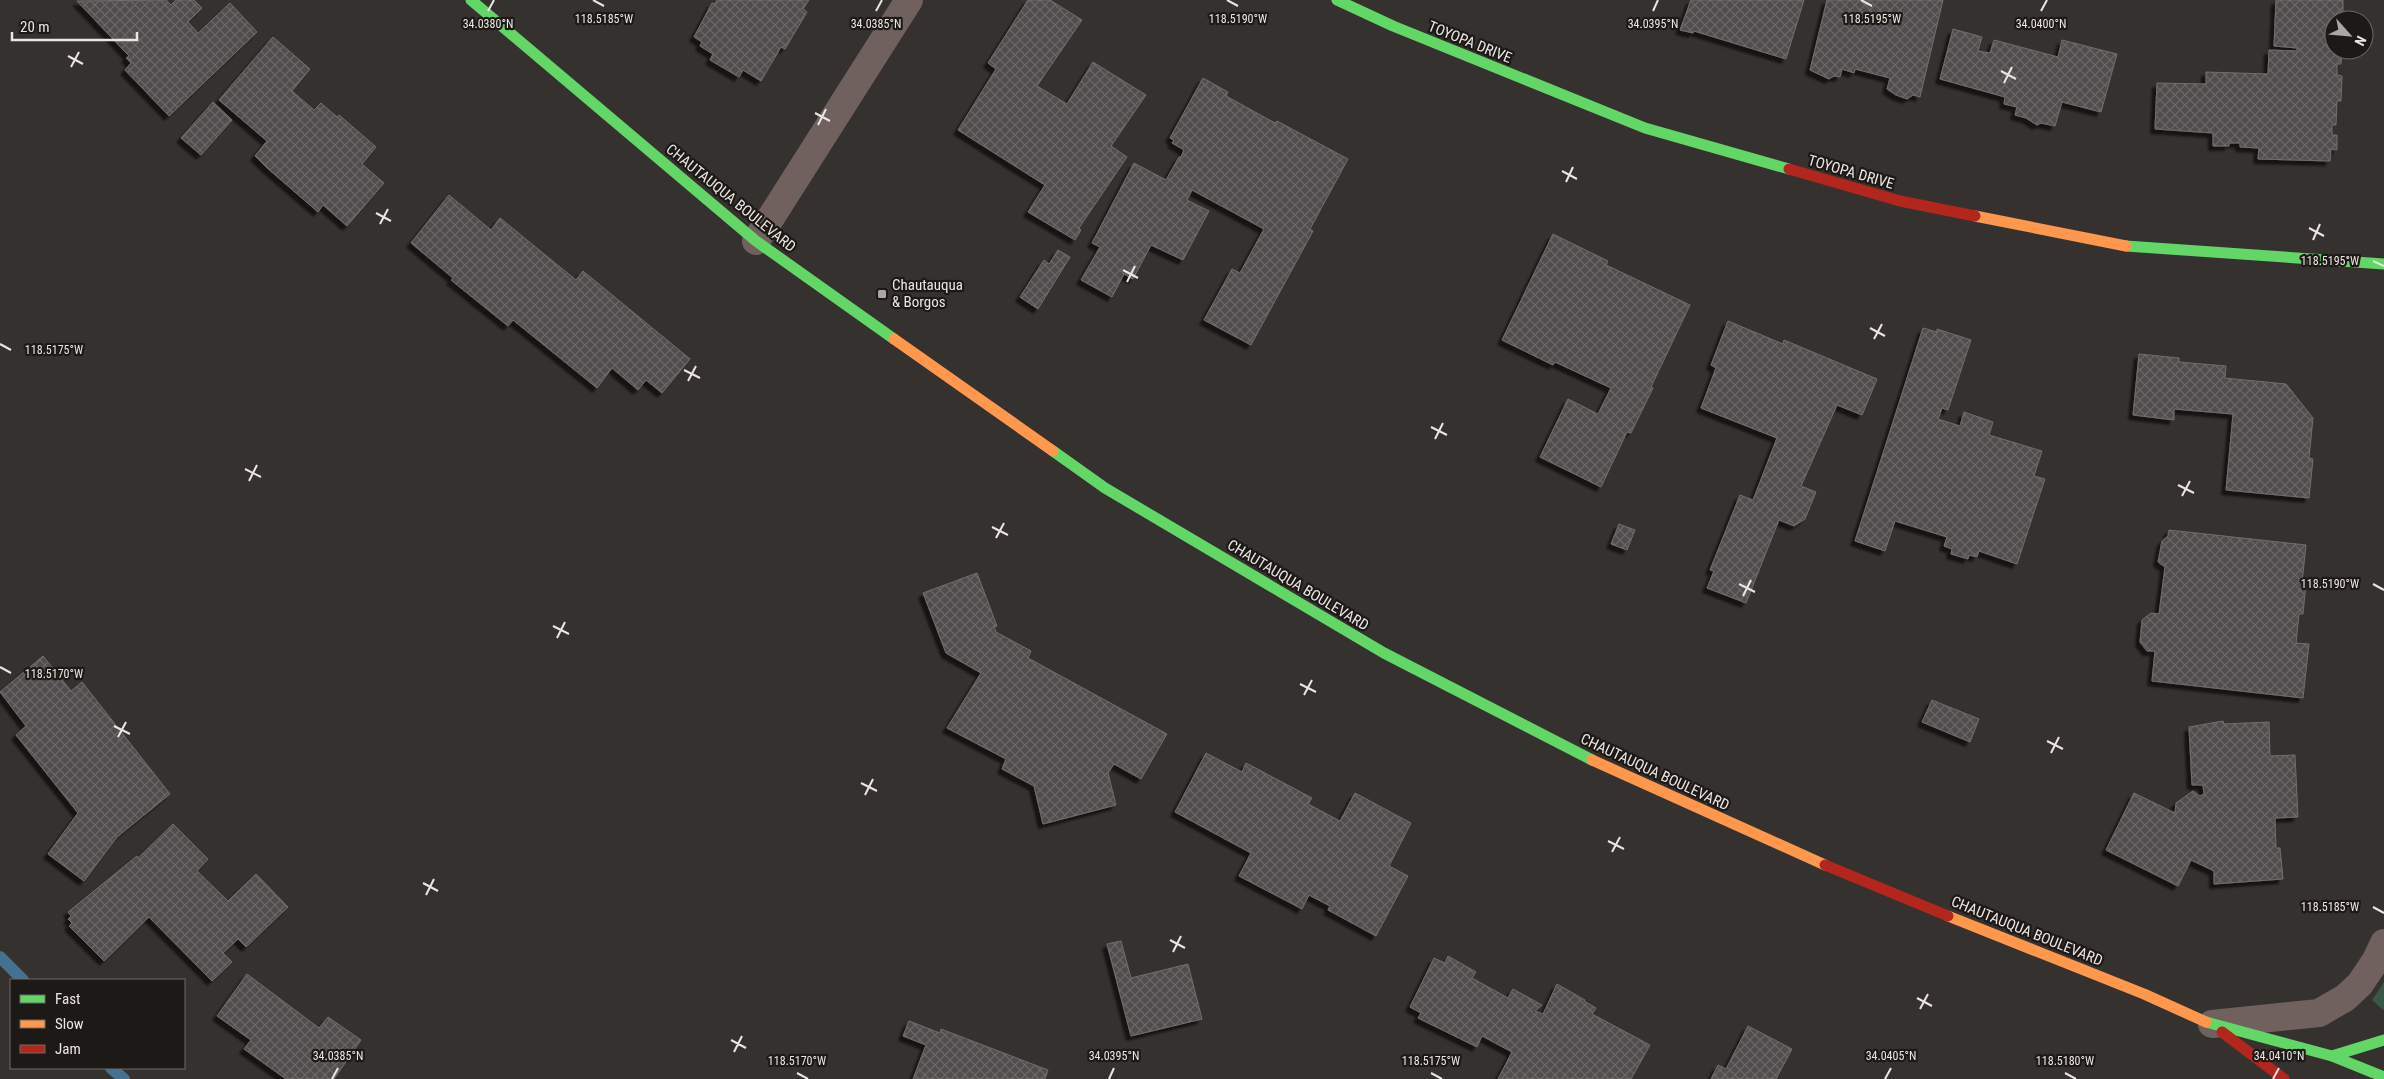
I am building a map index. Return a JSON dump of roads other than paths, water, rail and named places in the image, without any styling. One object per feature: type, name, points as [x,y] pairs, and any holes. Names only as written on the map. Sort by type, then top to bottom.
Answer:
[{"type":"street","name":"CHAUTAUQUA BOULEVARD","points":[[472,0],[756,241],[1105,488],[1384,653],[1639,783],[1856,879],[2144,994],[2211,1024],[2332,1056],[2384,1077]]},
{"type":"street","points":[[756,241],[909,0]]},
{"type":"street","name":"TOYOPA DRIVE","points":[[1337,0],[1393,26],[1645,128],[1900,201],[2116,245],[2384,264]]},
{"type":"street","points":[[2211,1024],[2319,1013],[2345,998],[2360,984],[2376,960],[2384,943]]},
{"type":"street","name":"CHAUTAUQUA BOULEVARD","points":[[2211,1024],[2284,1079]]},
{"type":"street","points":[[2332,1056],[2384,1040]]},
{"type":"waterway","points":[[0,957],[22,979]]},
{"type":"waterway","points":[[112,1069],[124,1079]]},
{"type":"place","name":"Chautauqua & Borgos","points":[[882,294]]}]
